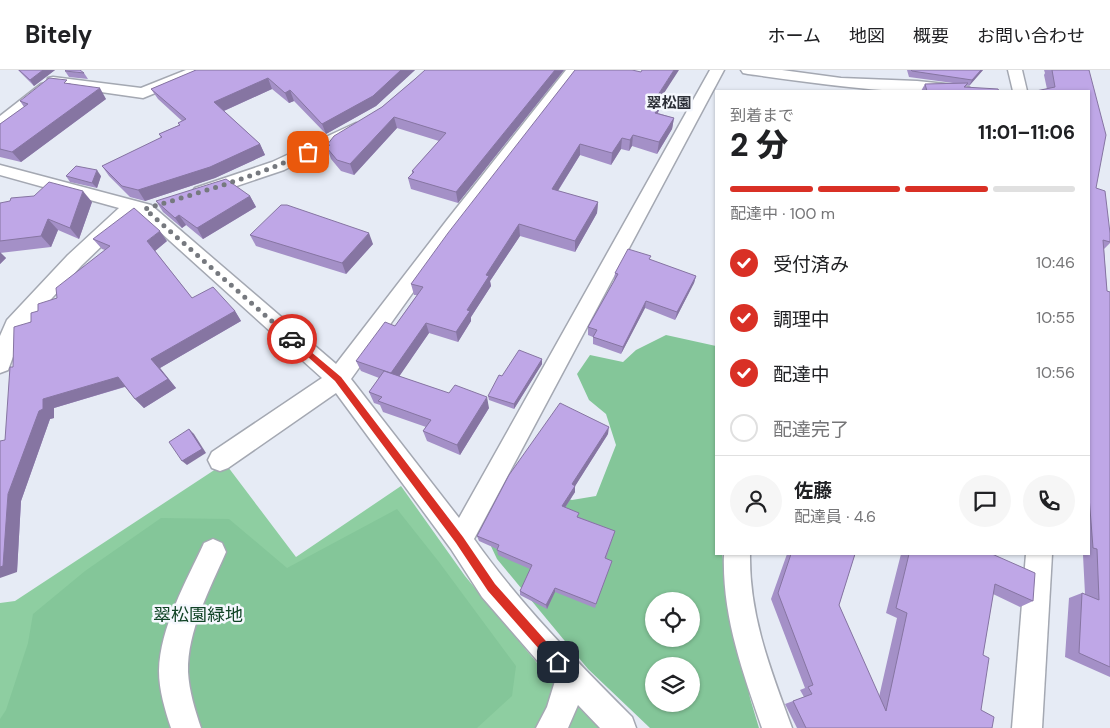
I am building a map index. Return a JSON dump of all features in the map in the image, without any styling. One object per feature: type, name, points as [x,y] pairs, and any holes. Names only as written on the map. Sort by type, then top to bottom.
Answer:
[{"type":"street","points":[[0,124],[66,70]]},
{"type":"street","points":[[53,80],[143,93],[199,70]]},
{"type":"street","points":[[220,460],[338,379],[448,232],[574,70]]},
{"type":"street","points":[[460,540],[717,70]]},
{"type":"street","points":[[748,70],[813,80],[955,90]]},
{"type":"street","points":[[903,70],[917,86]]},
{"type":"street","points":[[1015,70],[1020,90]]},
{"type":"street","points":[[182,197],[278,166],[368,121]]},
{"type":"street","points":[[0,170],[147,206],[338,379],[460,540],[492,588],[571,677],[621,728]]},
{"type":"street","points":[[0,364],[14,326],[76,260],[147,206]]},
{"type":"street","points":[[186,728],[177,699],[174,664],[180,637],[213,552]]},
{"type":"street","points":[[737,555],[736,576],[746,636],[777,728]]},
{"type":"street","points":[[1027,728],[1039,555]]},
{"type":"street","points":[[551,728],[560,714],[571,677]]},
{"type":"green space","points":[[666,335],[715,346],[715,555],[722,555],[750,698],[759,728],[650,728],[588,669],[497,559],[481,525],[496,495],[510,487],[534,490],[572,500],[596,496],[616,445],[606,414],[589,400],[577,374],[590,355],[623,362],[636,350]]},
{"type":"green space","name":"翠松園緑地","points":[[225,463],[296,557],[401,486],[465,576],[552,681],[600,728],[0,728],[0,603],[15,601]]},
{"type":"green space","name":"翠松園緑地","points":[[397,509],[516,666],[512,696],[477,728],[0,728],[0,719],[6,710],[28,643],[33,614],[85,571],[161,518],[229,519],[287,568]]},
{"type":"building","points":[[19,70],[43,70],[30,80]]},
{"type":"building","points":[[80,70],[84,73],[65,71]]},
{"type":"building","points":[[196,70],[401,70],[373,96],[322,124],[290,90],[285,93],[268,78],[214,102],[260,144],[210,167],[138,190],[122,186],[102,166],[162,137],[159,134],[180,125],[178,123],[186,119],[151,89]]},
{"type":"building","points":[[425,70],[555,70],[456,192],[408,178],[446,133],[394,117],[350,164],[337,160],[327,148],[330,145],[327,145],[334,136],[382,107]]},
{"type":"building","points":[[575,70],[632,70],[641,72],[642,70],[674,70],[656,98],[661,99],[655,108],[658,109],[655,113],[674,118],[659,142],[633,135],[630,140],[622,138],[612,153],[580,144],[552,189],[598,202],[575,241],[519,224],[486,275],[489,276],[467,310],[470,311],[456,332],[426,323],[391,373],[356,361],[385,322],[395,326],[423,287],[411,284],[448,233]]},
{"type":"building","points":[[911,70],[981,70],[972,80]]},
{"type":"building","points":[[1052,70],[1089,70],[1106,135],[1096,188],[1105,191],[1110,233],[1110,242],[1103,240],[1107,291],[1110,292],[1110,667],[1079,653],[1082,593],[1099,600],[1097,549],[1093,548],[1090,509],[1090,90],[1041,90],[1055,87]]},
{"type":"building","points":[[49,78],[67,80],[64,83],[100,88],[12,152],[0,149],[0,124],[28,104],[20,101]]},
{"type":"building","points":[[968,83],[964,87],[998,90],[927,90],[925,84]]},
{"type":"building","points":[[76,166],[97,170],[92,183],[66,176]]},
{"type":"building","points":[[226,179],[250,196],[197,228],[179,215],[175,218],[156,201]]},
{"type":"building","points":[[49,182],[83,191],[70,228],[48,219],[41,236],[0,241],[0,203],[10,201],[11,198],[34,196]]},
{"type":"building","points":[[281,205],[287,205],[369,233],[342,263],[250,235]]},
{"type":"building","points":[[134,208],[160,231],[147,241],[192,298],[213,287],[235,311],[151,359],[168,379],[135,399],[118,377],[43,399],[43,409],[39,411],[8,494],[3,566],[0,567],[0,441],[5,440],[10,367],[13,367],[14,327],[31,322],[31,313],[38,311],[38,304],[57,298],[56,288],[110,246],[93,239]]},
{"type":"building","points":[[628,249],[651,256],[649,259],[696,276],[677,312],[646,301],[623,347],[593,337],[597,330],[588,327],[618,274],[615,273]]},
{"type":"building","points":[[519,350],[542,359],[514,404],[488,396],[499,375],[502,376]]},
{"type":"building","points":[[384,371],[449,393],[455,385],[487,397],[457,445],[423,431],[431,420],[378,401],[382,397],[369,392]]},
{"type":"building","points":[[560,403],[609,427],[572,484],[575,486],[562,506],[579,513],[577,517],[615,531],[605,558],[612,561],[596,604],[555,588],[546,605],[520,591],[532,565],[497,550],[499,545],[477,536],[509,475]]},
{"type":"building","points":[[189,429],[202,449],[182,461],[169,442]]},
{"type":"building","points":[[791,555],[855,555],[839,605],[886,711],[907,613],[896,608],[909,555],[994,555],[1035,573],[1033,601],[995,584],[983,655],[989,658],[981,710],[994,717],[992,728],[806,728],[793,701],[812,694],[808,687],[813,685],[778,593]]},
{"type":"way so far","points":[[292,339],[145,209],[278,166],[308,152]]},
{"type":"district","name":"翠松園","points":[[669,103]]},
{"type":"route","points":[[292,339],[338,379],[460,540],[492,588],[558,662]]}]
